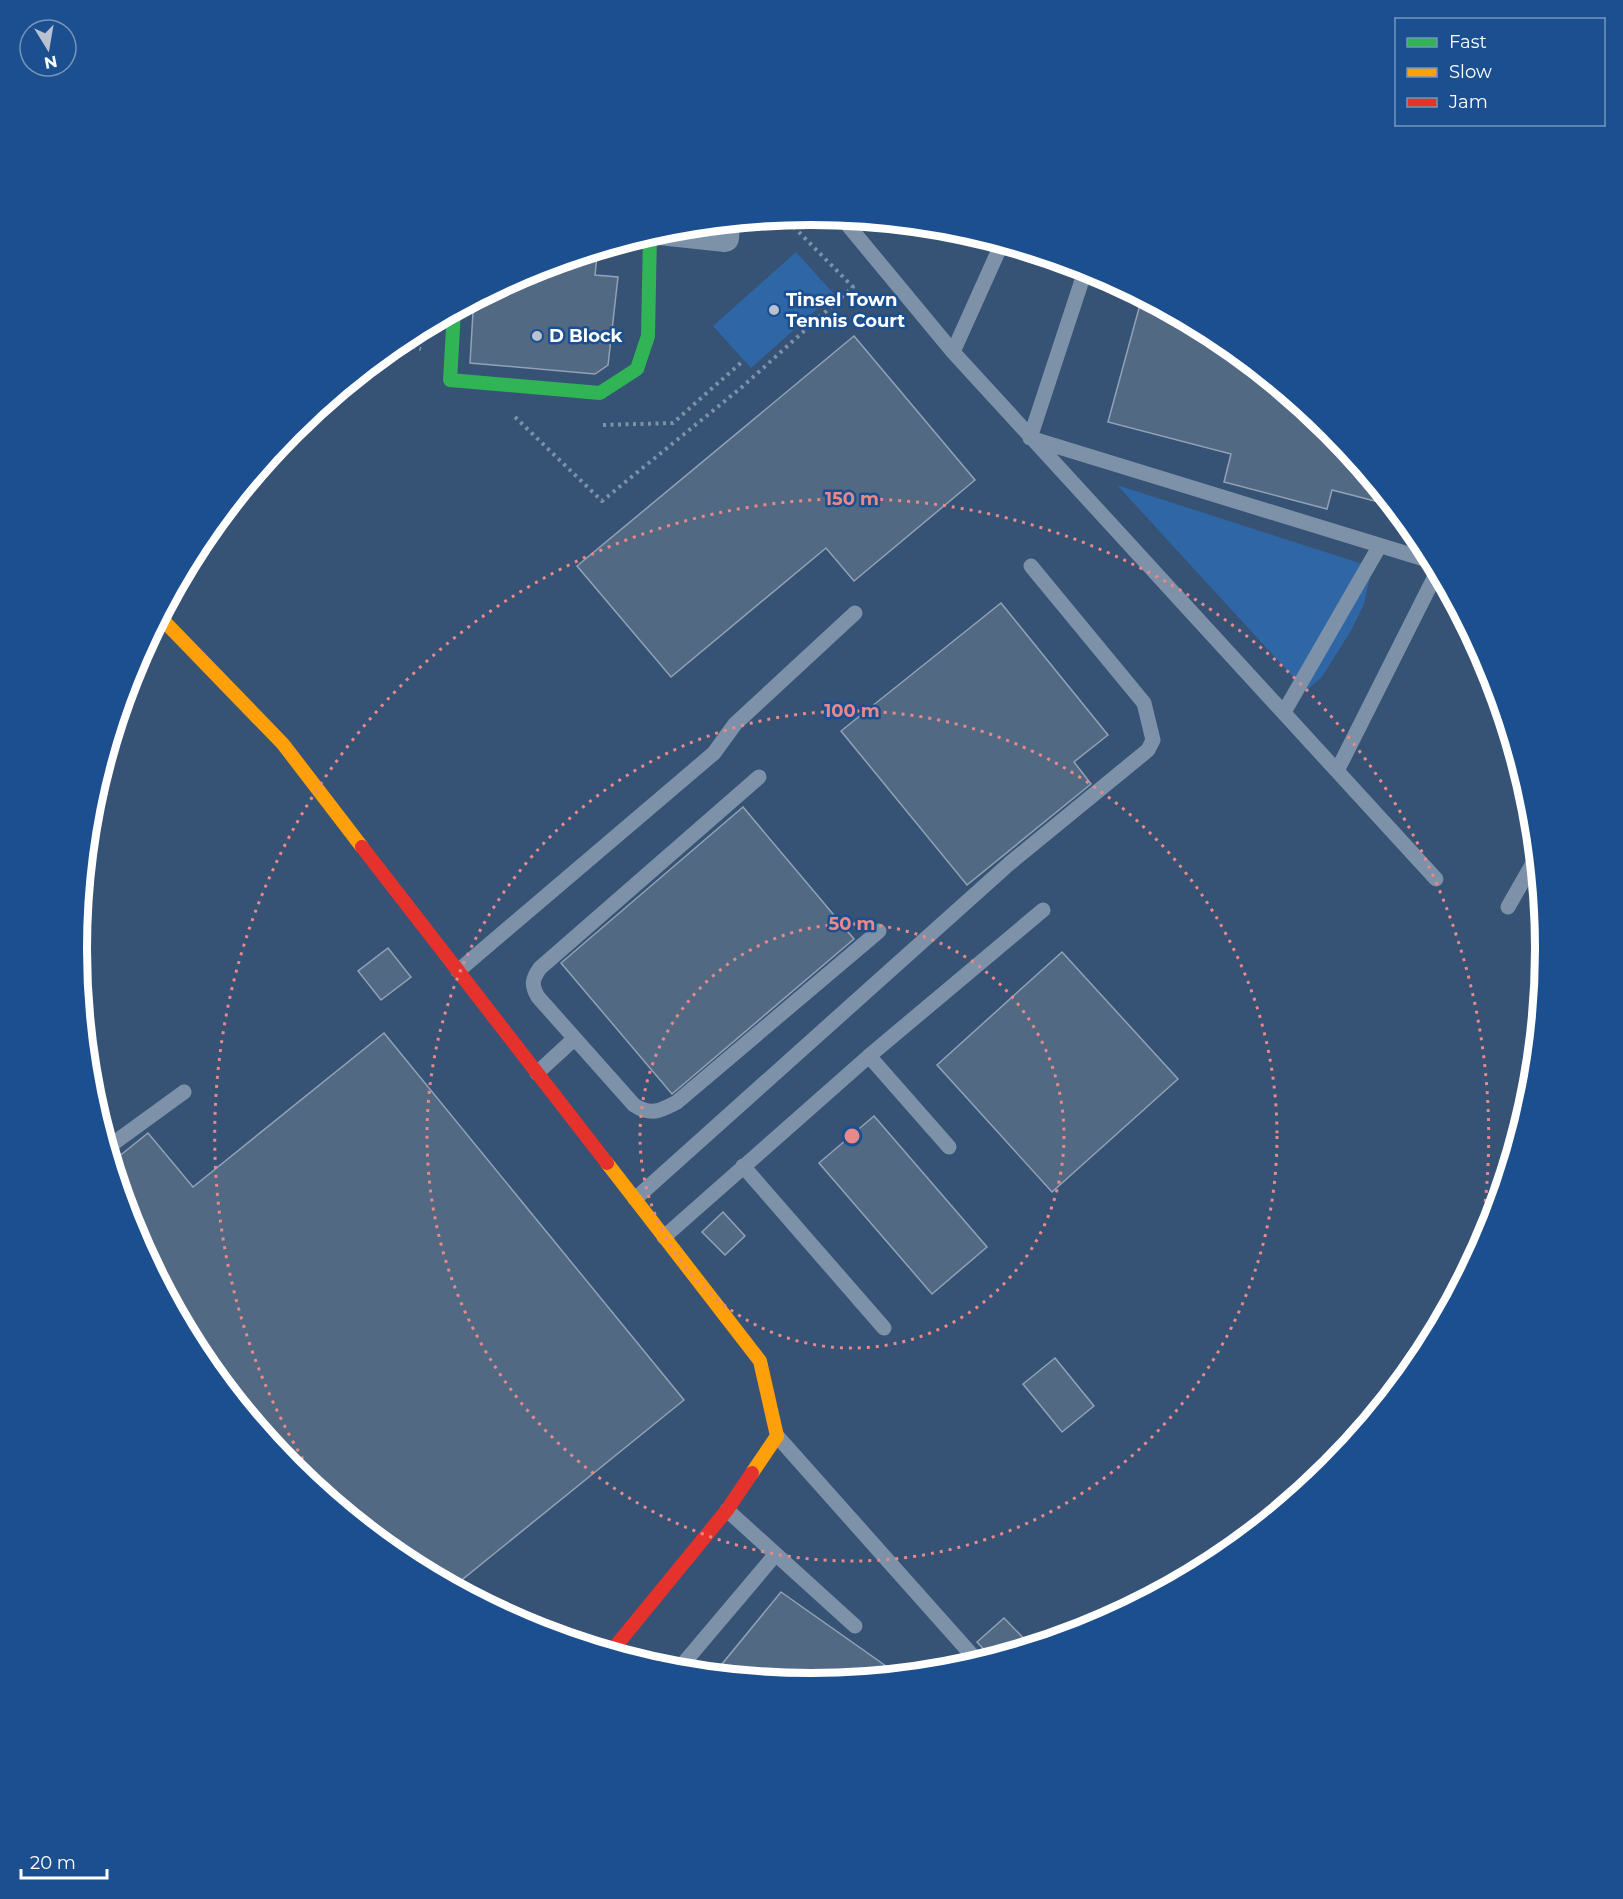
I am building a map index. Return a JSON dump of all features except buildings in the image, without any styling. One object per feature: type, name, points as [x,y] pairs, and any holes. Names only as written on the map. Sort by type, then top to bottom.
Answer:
[{"type":"street","points":[[695,235],[725,238],[726,230]]},
{"type":"street","points":[[453,320],[450,380],[600,393],[637,369],[648,336],[650,244]]},
{"type":"street","points":[[165,623],[283,744],[760,1361],[777,1436],[727,1510],[615,1646]]},
{"type":"lane","points":[[849,227],[953,352],[1030,438],[1436,879]]},
{"type":"lane","points":[[953,352],[999,250]]},
{"type":"lane","points":[[1030,438],[1083,278]]},
{"type":"lane","points":[[1030,438],[1421,559]]},
{"type":"lane","points":[[1284,712],[1379,547]]},
{"type":"lane","points":[[635,1199],[1010,863],[1148,750],[1153,740],[1144,703],[1031,566]]},
{"type":"lane","points":[[1337,771],[1434,579]]},
{"type":"lane","points":[[458,971],[714,753],[735,724],[855,613]]},
{"type":"lane","points":[[759,777],[540,968],[533,979],[533,988],[574,1039],[634,1105],[645,1112],[657,1113],[677,1102],[879,932]]},
{"type":"lane","points":[[1508,907],[1531,867]]},
{"type":"lane","points":[[664,1237],[869,1056],[1043,910]]},
{"type":"lane","points":[[537,1073],[574,1039]]},
{"type":"lane","points":[[869,1056],[948,1147]]},
{"type":"lane","points":[[114,1143],[184,1092]]},
{"type":"lane","points":[[743,1166],[884,1328]]},
{"type":"lane","points":[[777,1436],[972,1655]]},
{"type":"lane","points":[[727,1510],[855,1626]]},
{"type":"lane","points":[[684,1662],[775,1555]]},
{"type":"path","points":[[514,416],[602,501],[742,387],[854,287],[793,226]]},
{"type":"shaded area","name":"Tinsel Town Tennis Court","points":[[796,252],[834,294],[751,368],[713,326]]},
{"type":"shaded area","points":[[1117,485],[1372,567],[1364,604],[1352,629],[1322,677],[1306,691]]},
{"type":"traffic: fast","points":[[453,320],[450,380],[600,393],[637,369],[648,336],[650,244]]},
{"type":"traffic: slow","points":[[165,623],[283,744],[362,847]]},
{"type":"traffic: slow","points":[[607,1163],[760,1361],[777,1436],[752,1473]]},
{"type":"traffic: jam","points":[[362,847],[607,1163]]},
{"type":"traffic: jam","points":[[615,1646],[727,1510],[752,1473]]},
{"type":"place","name":"Tinsel Town Tennis Court","points":[[774,310]]},
{"type":"place","name":"D Block","points":[[537,336]]}]
